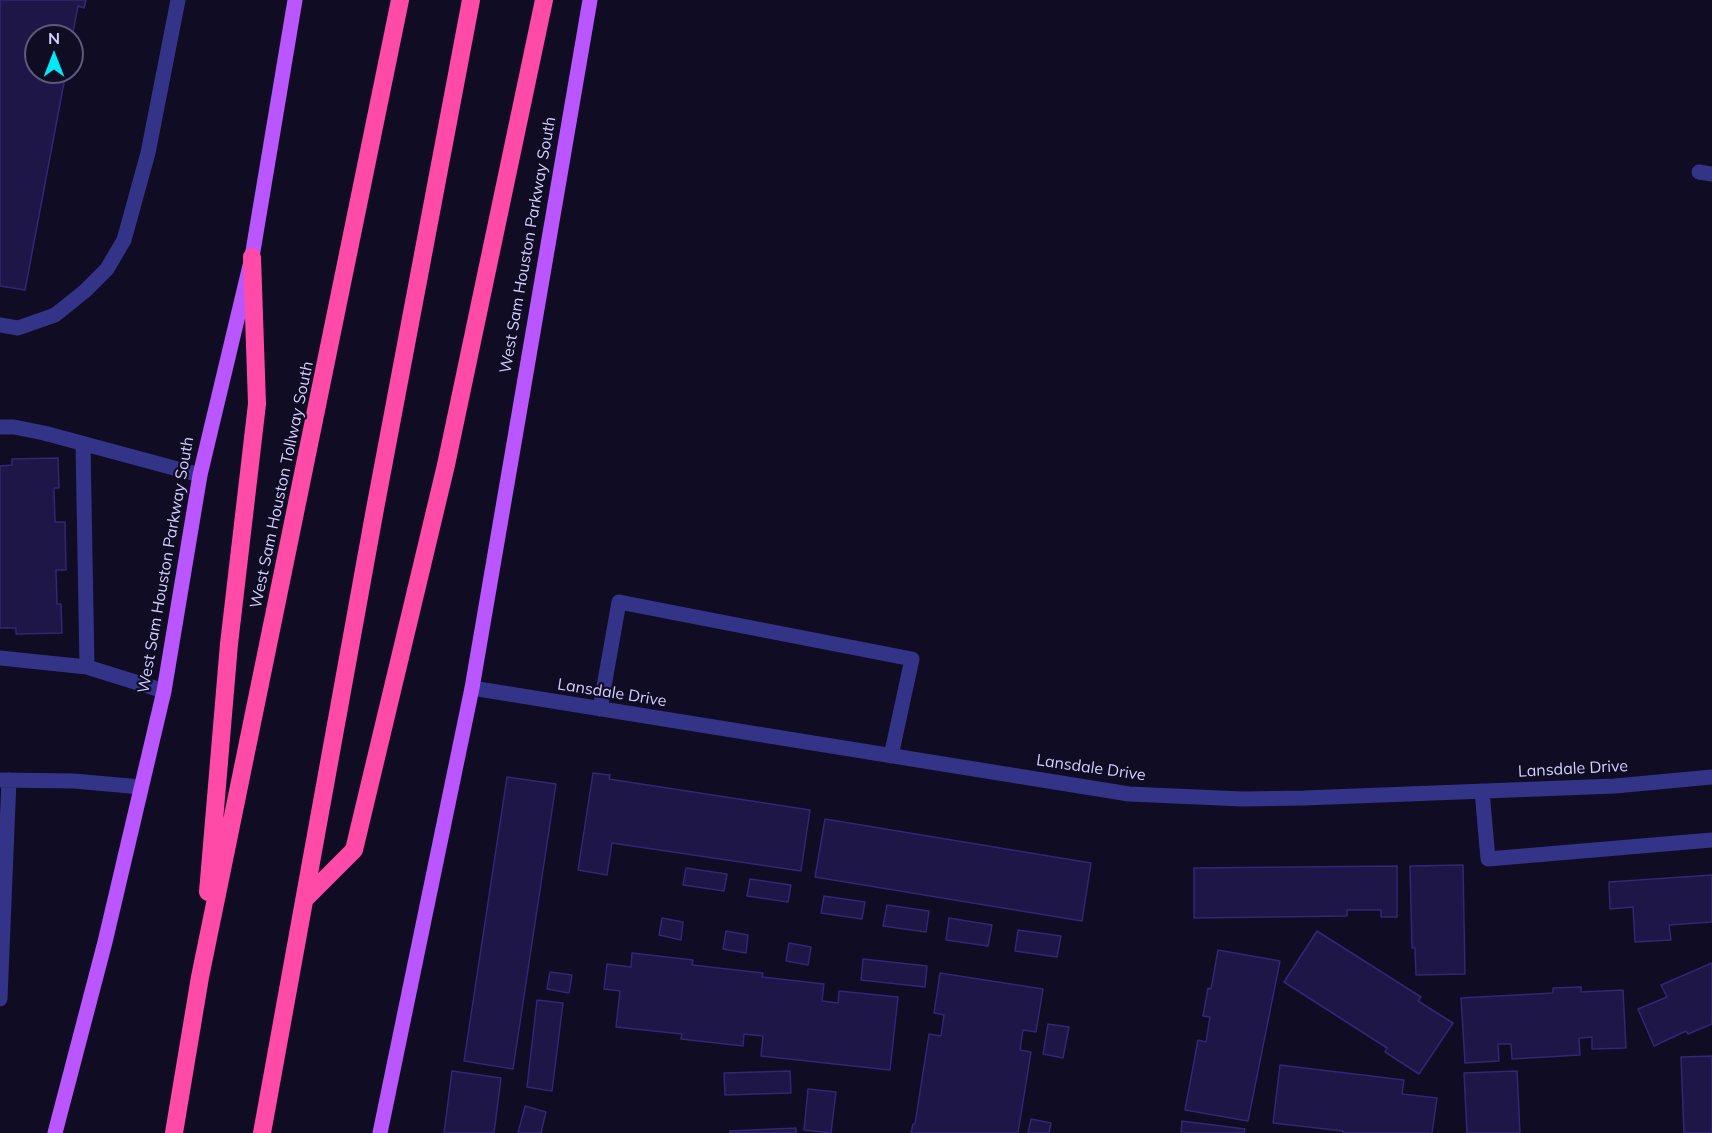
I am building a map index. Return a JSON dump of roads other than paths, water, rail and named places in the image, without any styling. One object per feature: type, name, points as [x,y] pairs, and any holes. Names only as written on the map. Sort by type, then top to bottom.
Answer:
[{"type":"highway","name":"West Sam Houston Tollway South","points":[[200,977],[400,0]]},
{"type":"highway","points":[[262,1133],[407,333],[471,0]]},
{"type":"highway","points":[[305,899],[354,850],[357,839],[446,465],[544,0]]},
{"type":"highway","points":[[174,1133],[200,977],[229,644],[257,404],[252,257]]},
{"type":"main road","name":"West Sam Houston Parkway South","points":[[55,1133],[105,942],[164,691],[200,475],[252,257],[295,0]]},
{"type":"main road","name":"West Sam Houston Parkway South","points":[[380,1133],[472,688],[590,0]]},
{"type":"street","points":[[0,325],[18,328],[55,315],[85,291],[107,268],[124,240],[148,153],[178,0]]},
{"type":"street","points":[[0,428],[14,427],[200,475]]},
{"type":"street","points":[[83,444],[87,667]]},
{"type":"street","points":[[600,709],[619,602],[912,659],[891,756]]},
{"type":"street","points":[[0,658],[87,667],[164,691]]},
{"type":"street","name":"Lansdale Drive","points":[[472,688],[1129,794],[1294,799],[1615,786],[1712,777]]},
{"type":"street","points":[[0,999],[4,780],[74,781],[141,787]]},
{"type":"street","points":[[1482,792],[1488,859],[1712,840]]}]
